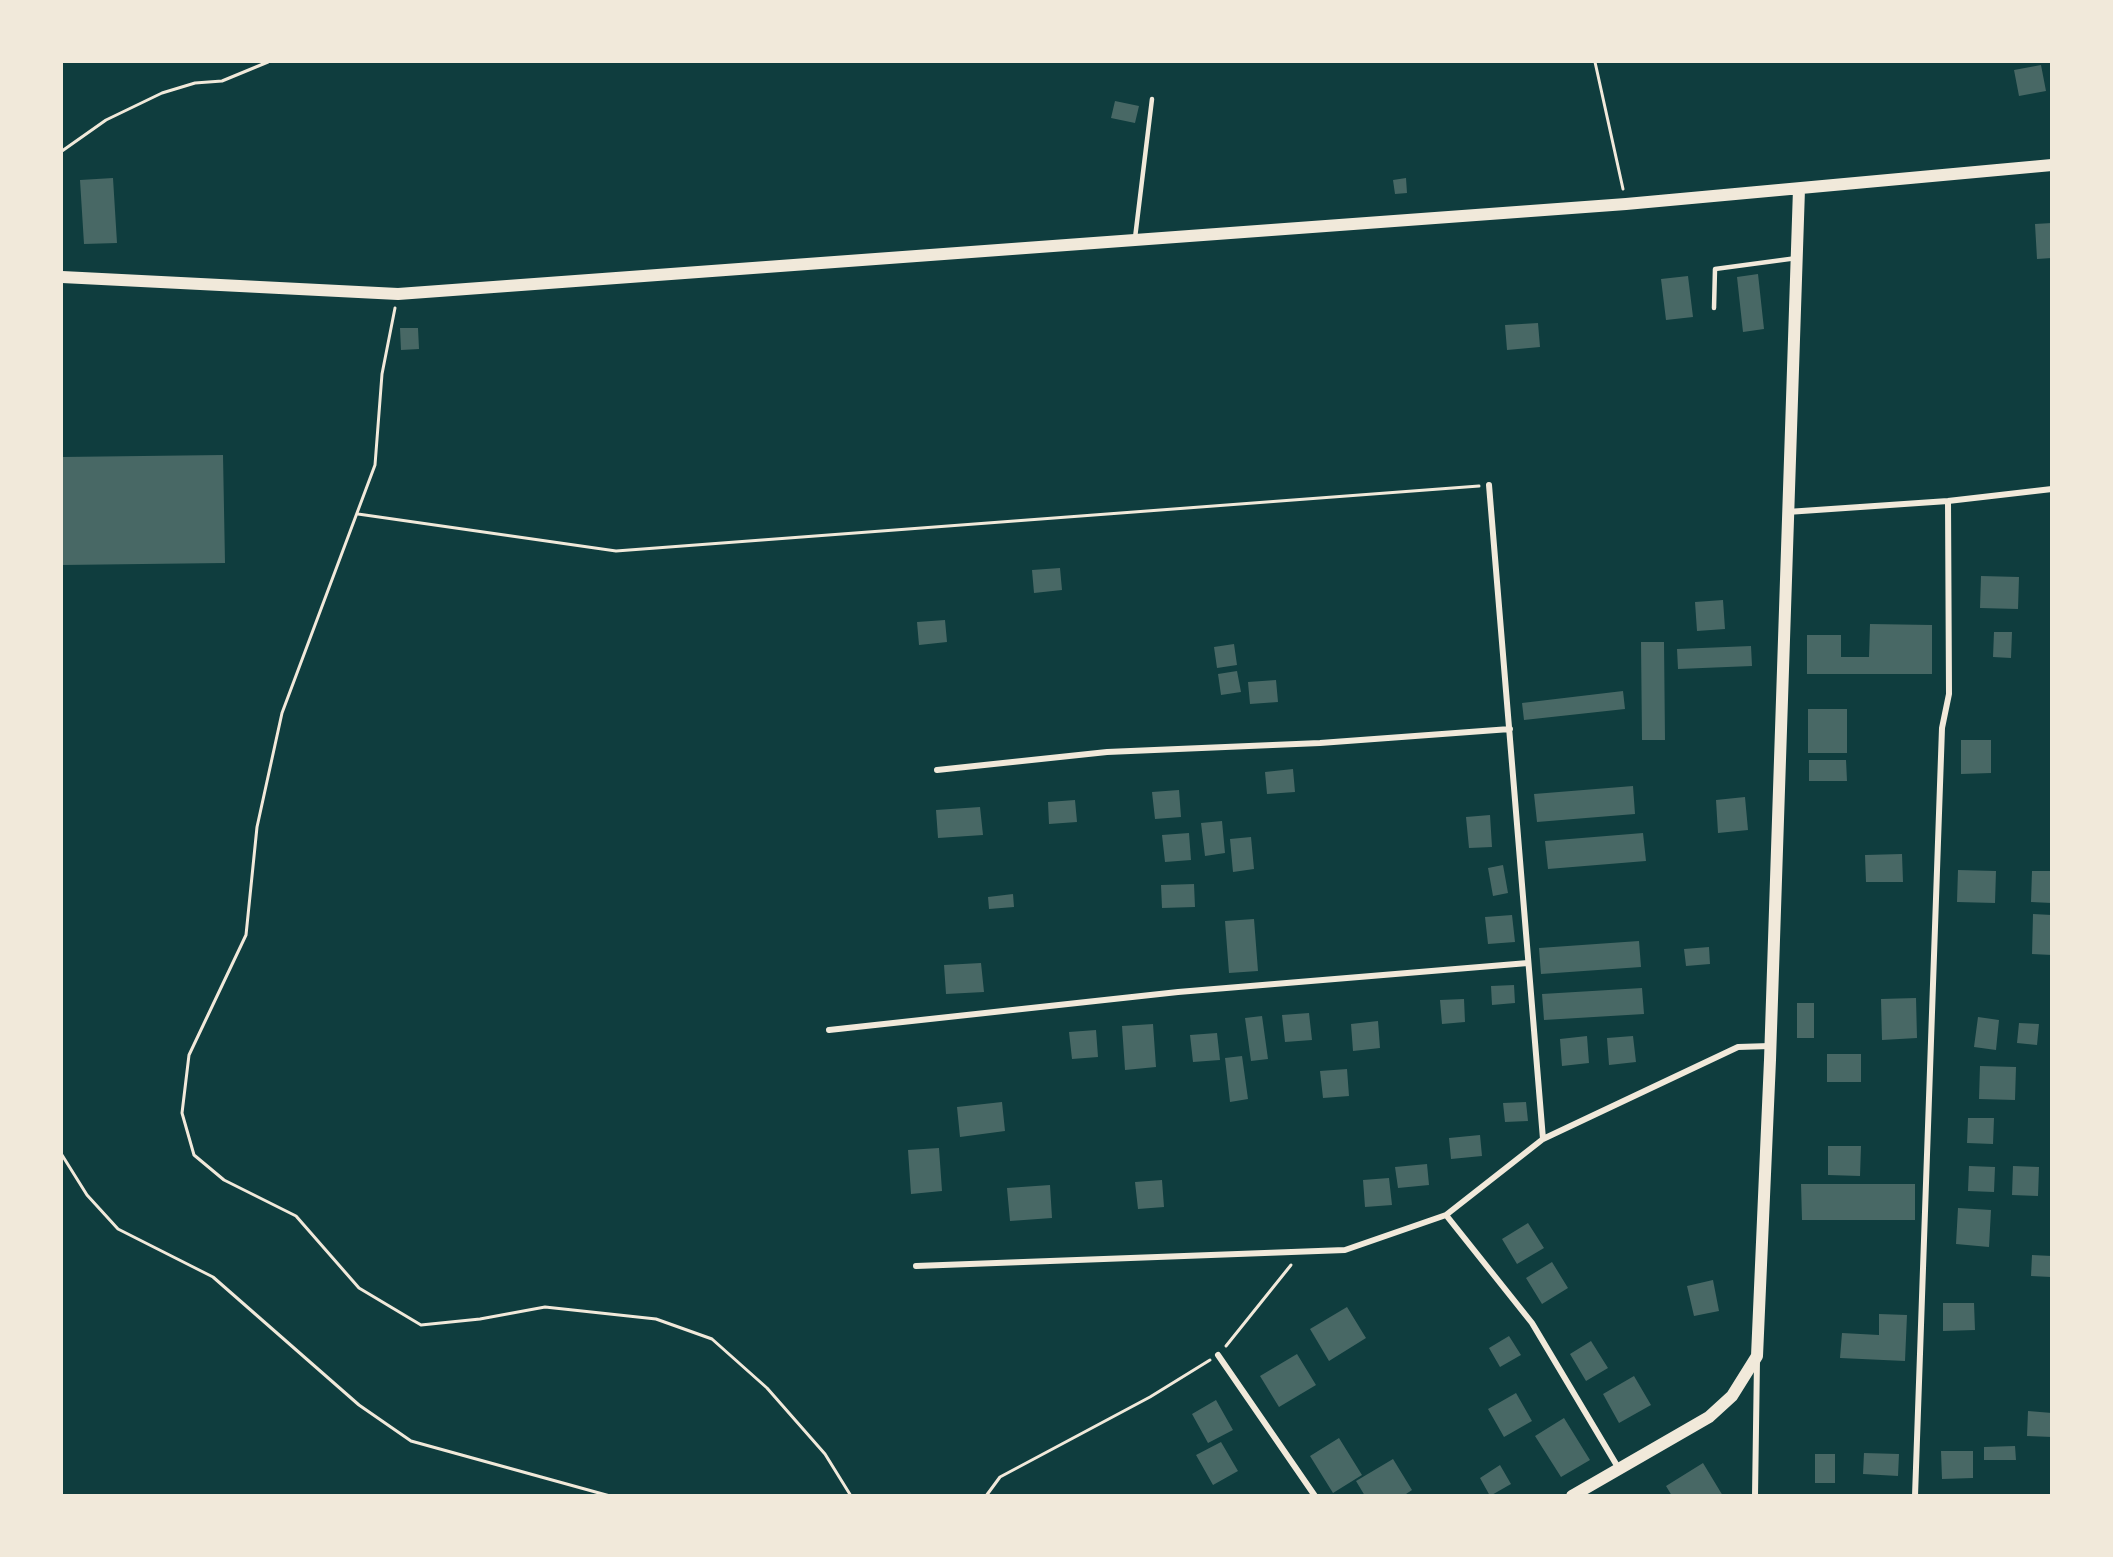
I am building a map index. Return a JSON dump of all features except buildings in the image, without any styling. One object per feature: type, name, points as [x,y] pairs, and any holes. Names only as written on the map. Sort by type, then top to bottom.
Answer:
[{"type":"main road","points":[[62,277],[398,294],[1626,204],[2052,165]]},
{"type":"main road","points":[[1572,1496],[1709,1417],[1732,1396],[1757,1356],[1771,1046],[1799,189]]},
{"type":"street","points":[[1489,485],[1543,1139]]},
{"type":"street","points":[[1787,512],[1948,501],[2052,489]]},
{"type":"street","points":[[1915,1496],[1942,728],[1949,694],[1948,501]]},
{"type":"street","points":[[937,770],[1107,752],[1320,743],[1510,729]]},
{"type":"street","points":[[829,1030],[1178,992],[1528,963]]},
{"type":"street","points":[[916,1266],[1345,1250],[1446,1215],[1543,1139],[1738,1047],[1771,1046]]},
{"type":"street","points":[[1446,1215],[1532,1323],[1619,1469]]},
{"type":"street","points":[[1218,1355],[1315,1496]]},
{"type":"street","points":[[1755,1496],[1757,1356]]},
{"type":"lane","points":[[1135,240],[1152,99]]},
{"type":"lane","points":[[1714,308],[1715,268],[1797,258]]},
{"type":"path","points":[[62,151],[106,120],[162,93],[195,82],[222,81],[268,62]]},
{"type":"path","points":[[1595,62],[1626,204]]},
{"type":"path","points":[[398,294],[382,374],[375,465],[282,713],[257,827],[246,935],[189,1055],[182,1113],[194,1155],[224,1180],[296,1216],[359,1288],[421,1325],[480,1319],[545,1307],[656,1319],[712,1339],[774,1396],[825,1454],[851,1496]]},
{"type":"path","points":[[358,514],[616,551],[1489,485]]},
{"type":"path","points":[[62,1155],[87,1195],[118,1229],[213,1277],[359,1406],[411,1441],[610,1496]]},
{"type":"path","points":[[986,1496],[1000,1478],[1150,1398],[1218,1355],[1302,1252]]}]
